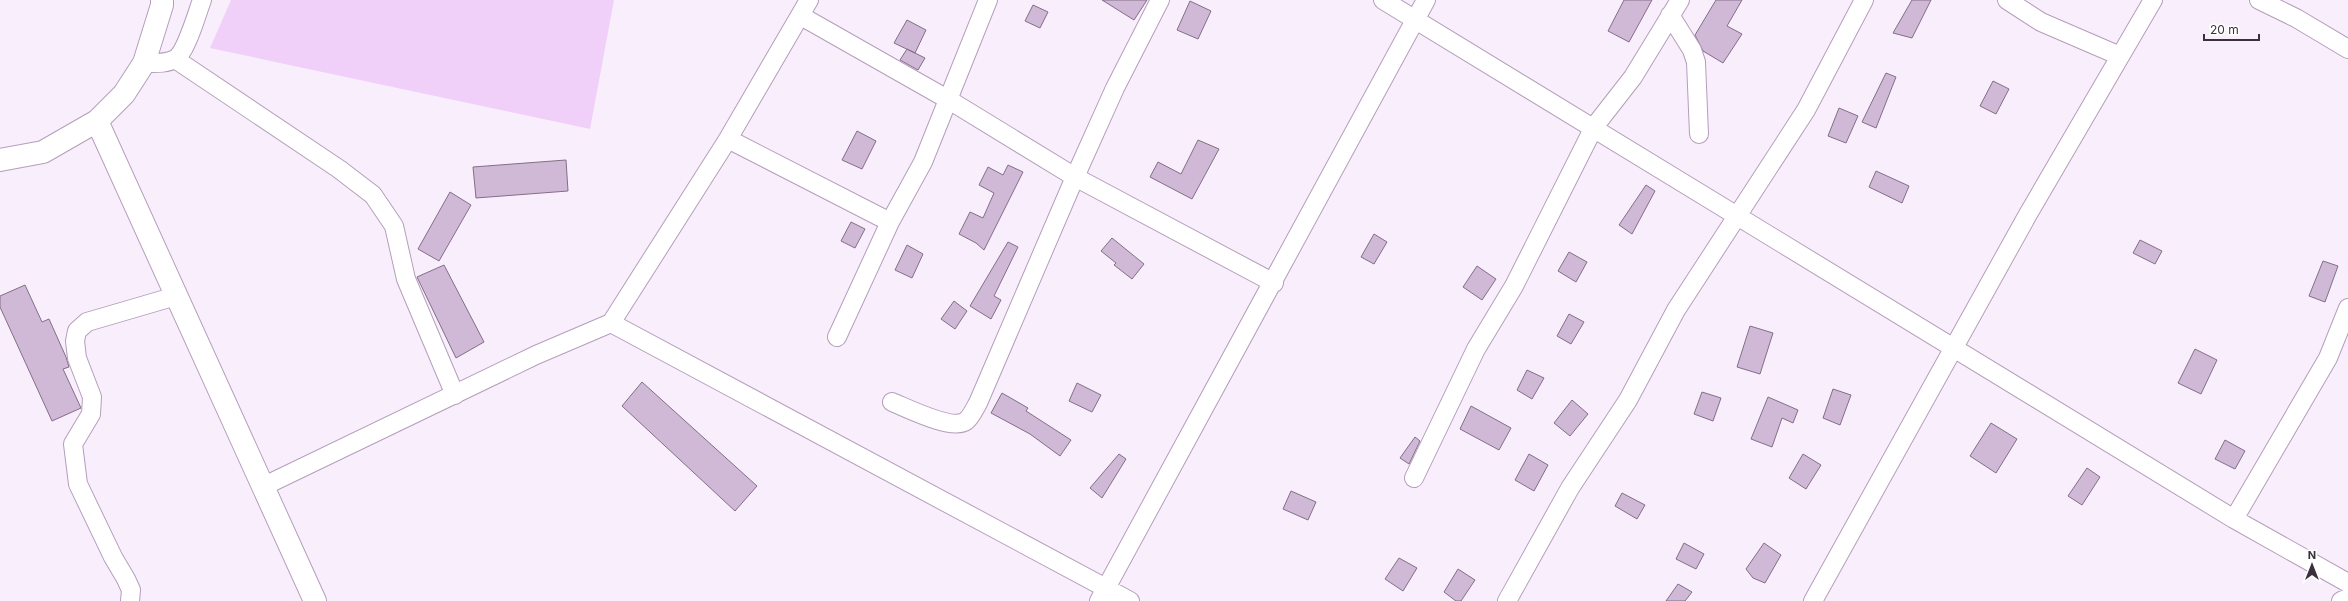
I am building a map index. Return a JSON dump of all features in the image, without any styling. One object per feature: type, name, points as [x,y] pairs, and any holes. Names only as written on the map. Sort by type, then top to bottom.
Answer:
[{"type":"street","points":[[0,160],[44,152],[98,121],[124,94],[144,63],[162,5],[162,0]]},
{"type":"street","points":[[144,63],[159,63],[175,59],[183,52],[202,0]]},
{"type":"street","points":[[837,337],[890,222],[923,162],[988,0]]},
{"type":"street","points":[[892,402],[946,423],[956,424],[966,420],[978,402],[1115,88],[1160,0]]},
{"type":"street","points":[[1383,0],[1594,127],[2234,519],[2348,584]]},
{"type":"street","points":[[1103,594],[1274,283],[1426,0]]},
{"type":"street","points":[[1414,478],[1476,349],[1514,286],[1594,127],[1633,77],[1680,0]]},
{"type":"street","points":[[1507,601],[1570,488],[1628,400],[1676,310],[1806,110],[1864,0]]},
{"type":"street","points":[[2006,0],[2041,22],[2120,56]]},
{"type":"street","points":[[1813,601],[2027,216],[2153,0]]},
{"type":"street","points":[[2259,0],[2296,18],[2348,49]]},
{"type":"street","points":[[262,487],[456,395],[536,355],[610,323],[728,139],[805,8],[949,100],[1075,177],[1274,283]]},
{"type":"street","points":[[1670,15],[1692,50],[1696,62],[1699,134]]},
{"type":"street","points":[[175,59],[339,169],[373,195],[394,226],[406,279],[456,395]]},
{"type":"street","points":[[98,121],[262,487],[315,601]]},
{"type":"street","points":[[728,139],[890,222]]},
{"type":"street","points":[[130,601],[131,590],[113,557],[78,484],[73,444],[91,414],[92,397],[77,358],[75,341],[77,331],[87,322],[176,296]]},
{"type":"street","points":[[2234,519],[2328,358],[2348,308]]},
{"type":"street","points":[[610,323],[643,343],[1103,594],[1130,601]]},
{"type":"street","points":[[2341,601],[2348,598]]},
{"type":"shaded area","points":[[231,0],[614,0],[590,129],[210,48]]},
{"type":"building","points":[[1102,0],[1147,0],[1134,20]]},
{"type":"building","points":[[1624,0],[1652,0],[1629,42],[1608,31]]},
{"type":"building","points":[[1716,0],[1742,0],[1727,26],[1742,34],[1723,63],[1703,51],[1695,35]]},
{"type":"building","points":[[1912,0],[1931,0],[1912,38],[1893,33]]},
{"type":"building","points":[[1190,1],[1211,11],[1198,39],[1177,30]]},
{"type":"building","points":[[1033,5],[1048,12],[1040,28],[1025,21]]},
{"type":"building","points":[[907,20],[926,30],[915,53],[894,43]]},
{"type":"building","points":[[907,49],[925,58],[918,70],[900,60]]},
{"type":"building","points":[[1886,73],[1896,77],[1876,128],[1862,122]]},
{"type":"building","points":[[1993,81],[2009,89],[1996,114],[1980,106]]},
{"type":"building","points":[[1839,108],[1858,116],[1846,143],[1828,136]]},
{"type":"building","points":[[857,131],[876,141],[862,169],[842,160]]},
{"type":"building","points":[[1198,140],[1219,149],[1192,199],[1150,177],[1158,162],[1181,174]]},
{"type":"building","points":[[566,160],[568,191],[476,198],[473,167]]},
{"type":"building","points":[[1008,165],[1023,172],[984,250],[976,243],[959,234],[970,212],[983,218],[994,193],[979,185],[988,167],[1003,175]]},
{"type":"building","points":[[1876,171],[1909,186],[1902,203],[1869,187]]},
{"type":"building","points":[[1646,185],[1655,191],[1632,234],[1619,225]]},
{"type":"building","points":[[450,192],[471,205],[439,261],[418,249]]},
{"type":"building","points":[[851,222],[865,229],[855,248],[841,241]]},
{"type":"building","points":[[1374,234],[1387,242],[1374,264],[1361,257]]},
{"type":"building","points":[[1112,238],[1144,264],[1132,279],[1114,265],[1116,263],[1101,251]]},
{"type":"building","points":[[2140,240],[2162,251],[2155,264],[2133,253]]},
{"type":"building","points":[[1008,242],[1018,247],[994,296],[1001,300],[991,319],[970,306]]},
{"type":"building","points":[[907,245],[923,254],[912,278],[895,270]]},
{"type":"building","points":[[1569,252],[1587,262],[1576,282],[1558,271]]},
{"type":"building","points":[[2323,261],[2338,266],[2325,302],[2309,296]]},
{"type":"building","points":[[444,265],[484,342],[456,358],[417,277]]},
{"type":"building","points":[[1477,266],[1496,279],[1482,300],[1463,287]]},
{"type":"building","points":[[25,285],[42,322],[49,319],[69,367],[63,369],[81,408],[52,421],[0,307],[0,296]]},
{"type":"building","points":[[954,301],[967,311],[955,329],[941,319]]},
{"type":"building","points":[[1569,314],[1584,322],[1571,344],[1557,336]]},
{"type":"building","points":[[1750,326],[1773,333],[1760,374],[1737,367]]},
{"type":"building","points":[[2195,349],[2217,360],[2201,394],[2178,383]]},
{"type":"building","points":[[1527,370],[1544,378],[1532,399],[1517,390]]},
{"type":"building","points":[[642,382],[757,486],[735,511],[622,406]]},
{"type":"building","points":[[1077,383],[1101,395],[1092,412],[1069,401]]},
{"type":"building","points":[[1833,389],[1851,395],[1840,425],[1823,418]]},
{"type":"building","points":[[1702,392],[1721,398],[1713,421],[1694,414]]},
{"type":"building","points":[[1002,393],[1028,408],[1026,411],[1071,440],[1060,456],[1030,434],[991,413]]},
{"type":"building","points":[[1768,397],[1798,410],[1793,423],[1782,418],[1772,447],[1751,439]]},
{"type":"building","points":[[1572,400],[1588,414],[1570,436],[1554,423]]},
{"type":"building","points":[[1471,406],[1511,428],[1499,450],[1460,429]]},
{"type":"building","points":[[1991,423],[2017,439],[1996,473],[1970,456]]},
{"type":"building","points":[[1415,437],[1420,441],[1409,464],[1400,458]]},
{"type":"building","points":[[2225,440],[2245,451],[2235,469],[2215,459]]},
{"type":"building","points":[[1119,454],[1126,459],[1102,498],[1090,488]]},
{"type":"building","points":[[1529,454],[1548,465],[1534,491],[1515,480]]},
{"type":"building","points":[[1803,454],[1821,465],[1806,489],[1789,478]]},
{"type":"building","points":[[2087,468],[2100,477],[2082,505],[2068,496]]},
{"type":"building","points":[[1291,491],[1316,502],[1308,520],[1283,509]]},
{"type":"building","points":[[1622,493],[1645,505],[1637,519],[1615,506]]},
{"type":"building","points":[[1684,543],[1704,554],[1696,569],[1676,559]]},
{"type":"building","points":[[1764,543],[1781,555],[1765,583],[1753,578],[1746,569]]},
{"type":"building","points":[[1399,558],[1417,568],[1403,591],[1385,579]]},
{"type":"building","points":[[1458,569],[1475,580],[1461,601],[1456,601],[1444,592]]},
{"type":"building","points":[[1678,584],[1692,592],[1685,601],[1666,601]]}]
